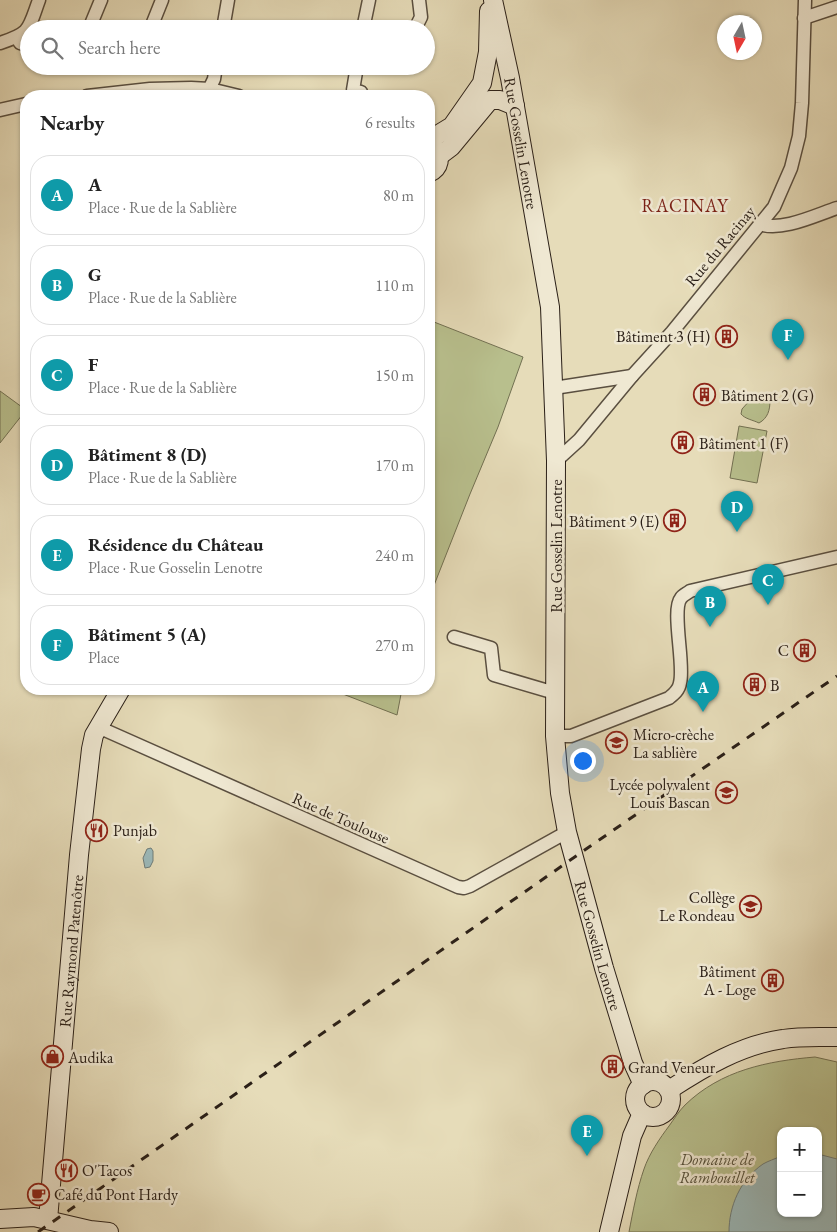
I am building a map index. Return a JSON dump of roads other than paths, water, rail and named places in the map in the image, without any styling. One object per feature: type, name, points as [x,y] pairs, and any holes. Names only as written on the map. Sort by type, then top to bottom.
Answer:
[{"type":"main road","name":"Rue Gosselin Lenotre","points":[[493,1],[510,78],[550,308],[556,461],[555,693],[560,793],[567,832],[604,968],[632,1063],[643,1085]]},
{"type":"main road","points":[[435,136],[452,126],[483,80],[488,52],[488,15],[493,1]]},
{"type":"main road","points":[[483,80],[498,75],[510,78]]},
{"type":"main road","points":[[479,112],[479,107],[491,88],[510,78]]},
{"type":"main road","points":[[435,148],[451,147],[490,100],[496,99],[515,106]]},
{"type":"main road","points":[[435,153],[439,160],[435,169]]},
{"type":"main road","name":"Rue Raymond Patenôtre","points":[[56,1225],[79,855],[91,749],[94,735],[117,695]]},
{"type":"main road","points":[[669,1090],[700,1070],[733,1053],[768,1042],[798,1038],[837,1037]]},
{"type":"main road","points":[[655,1082],[660,1083],[669,1090],[671,1102],[666,1112],[655,1117],[642,1113],[637,1105],[636,1094],[643,1085],[655,1082]]},
{"type":"main road","points":[[609,1232],[632,1136],[642,1113]]},
{"type":"main road","points":[[0,1220],[26,1217],[88,1231],[109,1232]]},
{"type":"street","points":[[31,20],[39,0]]},
{"type":"street","points":[[93,20],[101,0]]},
{"type":"street","points":[[154,20],[162,0]]},
{"type":"street","points":[[225,20],[228,0]]},
{"type":"street","points":[[366,20],[369,0]]},
{"type":"street","points":[[419,0],[421,17],[420,20]]},
{"type":"street","name":"Rue du Racinay","points":[[556,461],[579,440],[632,376],[672,332],[774,206],[784,187],[795,154],[802,103],[805,0]]},
{"type":"street","points":[[804,18],[837,7]]},
{"type":"street","points":[[0,43],[20,36]]},
{"type":"street","points":[[17,38],[20,43]]},
{"type":"street","points":[[209,90],[213,75]]},
{"type":"street","points":[[353,90],[356,75]]},
{"type":"street","points":[[141,90],[164,90]]},
{"type":"street","points":[[0,110],[20,105]]},
{"type":"street","points":[[760,224],[778,226],[837,208]]},
{"type":"street","points":[[554,388],[632,376]]},
{"type":"street","points":[[556,736],[571,736],[669,698],[676,691],[680,683],[681,651],[677,609],[681,598],[690,591],[837,557]]},
{"type":"street","points":[[454,637],[491,648],[494,675],[555,693]]},
{"type":"street","name":"Rue de Toulouse","points":[[98,727],[458,887],[470,886],[567,832]]},
{"type":"water","points":[[151,848],[153,851],[153,861],[150,867],[145,868],[143,858],[147,849]]},
{"type":"water","points":[[822,1155],[837,1159],[837,1232],[729,1232],[731,1213],[737,1194],[748,1178],[763,1164],[777,1158],[777,1217],[822,1217]]},
{"type":"railway","points":[[38,1232],[837,676]]},
{"type":"place","name":"Bâtiment 3 (H)","points":[[726,336]]},
{"type":"place","name":"Bâtiment 5 (A)","points":[[788,360]]},
{"type":"place","name":"Bâtiment 2 (G)","points":[[705,395]]},
{"type":"place","name":"Bâtiment 1 (F)","points":[[683,443]]},
{"type":"place","name":"Bâtiment 9 (E)","points":[[675,521]]},
{"type":"place","name":"Bâtiment 8 (D)","points":[[737,532]]},
{"type":"place","name":"F","points":[[768,605]]},
{"type":"place","name":"G","points":[[710,627]]},
{"type":"place","name":"C","points":[[805,650]]},
{"type":"place","name":"B","points":[[754,685]]},
{"type":"place","name":"A","points":[[703,712]]},
{"type":"place","name":"Micro-crèche La sablière","points":[[617,743]]},
{"type":"place","name":"Lycée polyvalent Louis Bascan","points":[[726,793]]},
{"type":"place","name":"Punjab","points":[[97,830]]},
{"type":"place","name":"Collège Le Rondeau","points":[[751,906]]},
{"type":"place","name":"Bâtiment A - Loge","points":[[772,980]]},
{"type":"place","name":"Audika","points":[[52,1057]]},
{"type":"place","name":"Grand Veneur","points":[[612,1067]]},
{"type":"place","name":"Résidence du Château","points":[[587,1156]]},
{"type":"place","name":"O'Tacos","points":[[66,1170]]},
{"type":"place","name":"Café du Pont Hardy","points":[[38,1194]]},
{"type":"district","name":"RACINAY","points":[[685,205]]},
{"type":"park label","name":"Domaine de Rambouillet","points":[[717,1168]]}]
